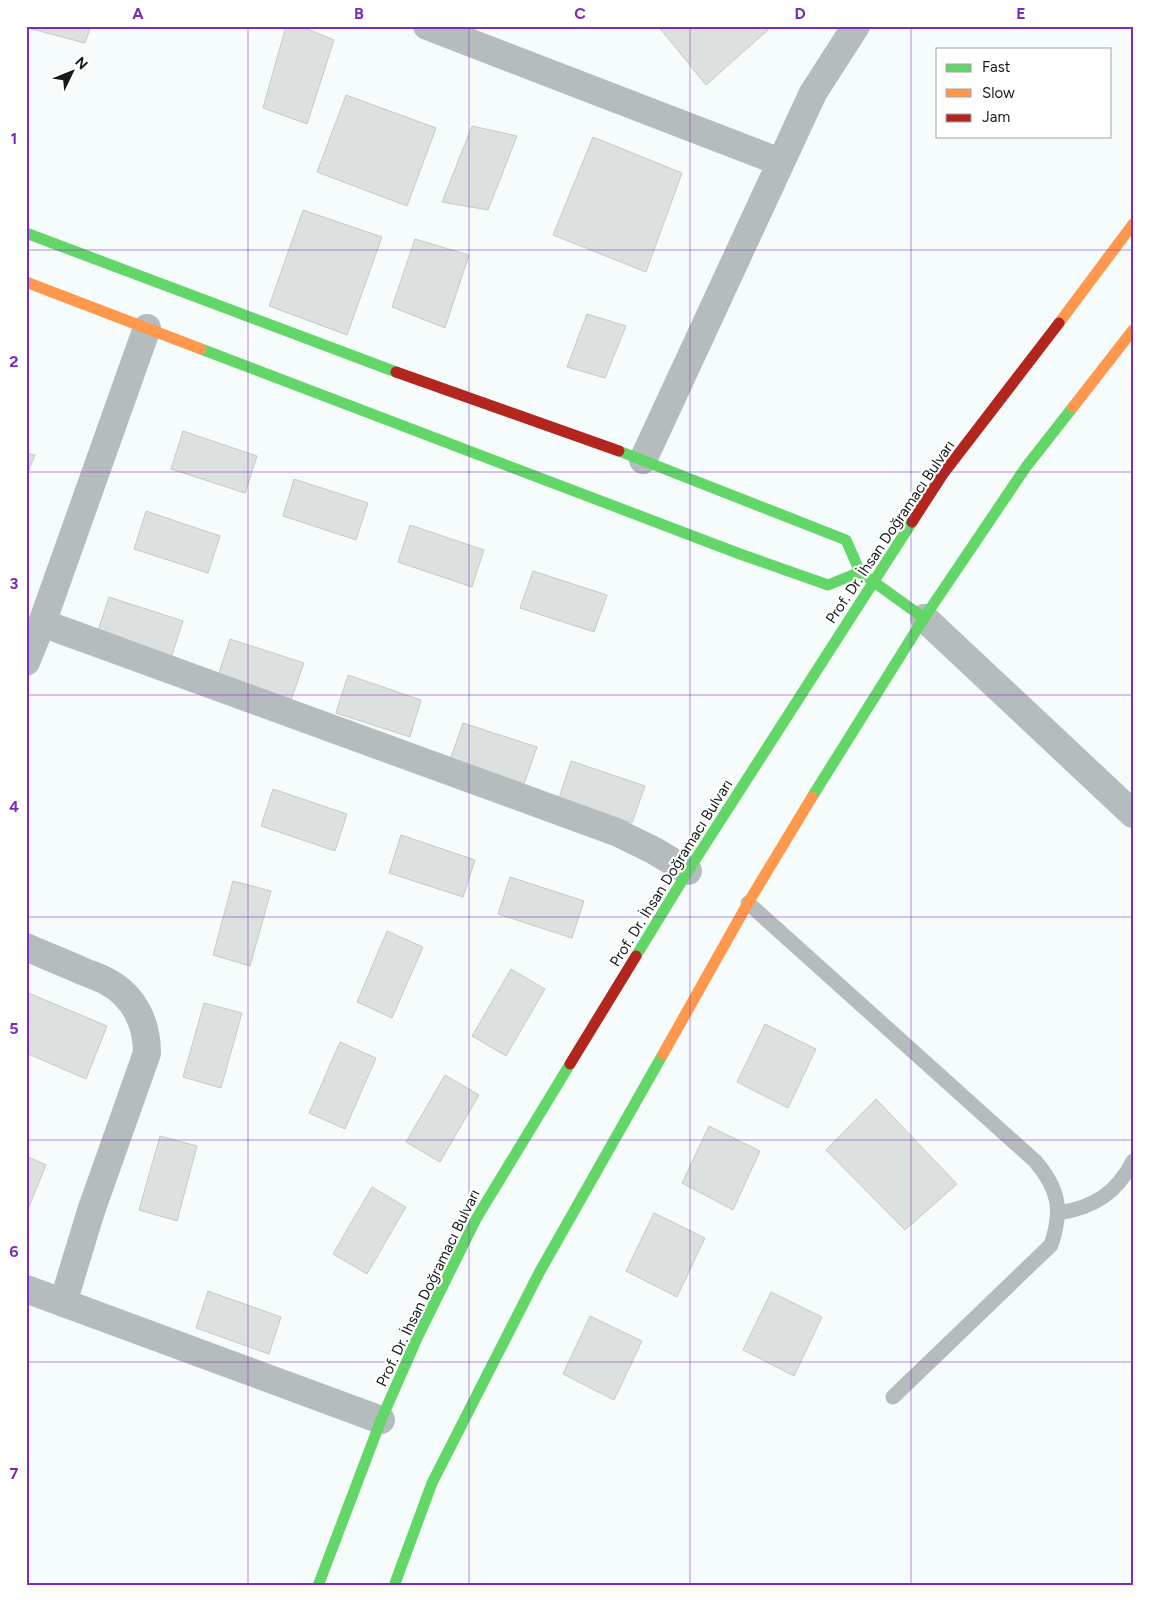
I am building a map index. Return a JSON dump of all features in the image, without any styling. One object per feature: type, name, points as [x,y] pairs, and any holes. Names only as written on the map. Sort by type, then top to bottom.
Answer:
[{"type":"main road","name":"Prof. Dr. İhsan Doğramacı Bulvarı","points":[[318,1586],[381,1420],[418,1336],[476,1219],[688,872],[943,474],[1133,224]]},
{"type":"main road","points":[[26,232],[424,382],[644,460],[846,540],[860,572],[924,618]]},
{"type":"main road","points":[[26,282],[740,554],[828,585],[860,572]]},
{"type":"main road","points":[[394,1586],[432,1483],[539,1273],[748,903],[853,730],[924,618],[1026,467],[1133,330]]},
{"type":"street","points":[[427,26],[471,34],[780,162]]},
{"type":"street","points":[[644,460],[812,93],[856,26]]},
{"type":"street","points":[[26,662],[42,623],[147,328]]},
{"type":"street","points":[[924,618],[1133,814]]},
{"type":"street","points":[[42,623],[616,832],[653,850],[688,872]]},
{"type":"street","points":[[26,947],[108,982],[125,994],[137,1010],[144,1025],[147,1040],[147,1053],[91,1212],[63,1303]]},
{"type":"street","points":[[26,1289],[381,1420]]},
{"type":"lane","points":[[748,903],[1035,1161],[1052,1184],[1057,1197],[1058,1213],[1052,1245],[893,1397]]},
{"type":"lane","points":[[1058,1213],[1075,1210],[1106,1196],[1118,1184],[1133,1161]]},
{"type":"building","points":[[28,26],[91,26],[85,43],[28,28]]},
{"type":"building","points":[[286,26],[300,26],[334,40],[307,124],[263,108]]},
{"type":"building","points":[[658,26],[765,26],[768,30],[706,85]]},
{"type":"building","points":[[346,95],[436,128],[407,206],[317,172]]},
{"type":"building","points":[[472,126],[517,136],[488,210],[442,202]]},
{"type":"building","points":[[593,137],[682,173],[646,272],[553,235]]},
{"type":"building","points":[[303,210],[382,237],[347,335],[269,306]]},
{"type":"building","points":[[415,239],[469,255],[445,328],[392,307]]},
{"type":"building","points":[[587,314],[626,326],[605,378],[567,367]]},
{"type":"building","points":[[183,431],[257,456],[245,493],[171,469]]},
{"type":"building","points":[[26,453],[35,455],[26,477]]},
{"type":"building","points":[[294,479],[368,503],[356,540],[283,516]]},
{"type":"building","points":[[146,511],[220,536],[208,573],[134,549]]},
{"type":"building","points":[[410,525],[484,550],[472,587],[398,562]]},
{"type":"building","points":[[533,571],[607,595],[594,632],[520,608]]},
{"type":"building","points":[[109,597],[183,621],[171,658],[97,634]]},
{"type":"building","points":[[230,639],[304,663],[291,700],[218,676]]},
{"type":"building","points":[[348,675],[421,700],[410,737],[336,713]]},
{"type":"building","points":[[463,723],[537,747],[524,784],[450,760]]},
{"type":"building","points":[[571,761],[645,786],[632,823],[559,798]]},
{"type":"building","points":[[273,789],[347,814],[335,851],[261,826]]},
{"type":"building","points":[[401,835],[475,860],[463,897],[389,873]]},
{"type":"building","points":[[510,877],[584,901],[572,938],[498,914]]},
{"type":"building","points":[[233,881],[271,891],[250,966],[213,955]]},
{"type":"building","points":[[387,931],[423,947],[392,1018],[357,1002]]},
{"type":"building","points":[[511,969],[545,989],[506,1056],[472,1036]]},
{"type":"building","points":[[26,992],[107,1026],[86,1079],[26,1053]]},
{"type":"building","points":[[204,1003],[242,1013],[221,1088],[183,1077]]},
{"type":"building","points":[[765,1024],[816,1049],[788,1108],[737,1082]]},
{"type":"building","points":[[340,1042],[376,1058],[345,1129],[309,1113]]},
{"type":"building","points":[[445,1075],[479,1095],[440,1162],[406,1142]]},
{"type":"building","points":[[876,1099],[957,1184],[905,1230],[826,1150]]},
{"type":"building","points":[[709,1126],[760,1151],[733,1210],[682,1183]]},
{"type":"building","points":[[160,1136],[197,1146],[177,1221],[139,1210]]},
{"type":"building","points":[[26,1156],[46,1165],[26,1214]]},
{"type":"building","points":[[372,1187],[406,1207],[367,1274],[333,1254]]},
{"type":"building","points":[[654,1213],[705,1238],[677,1297],[626,1271]]},
{"type":"building","points":[[208,1291],[281,1317],[269,1354],[196,1328]]},
{"type":"building","points":[[771,1292],[822,1317],[794,1376],[743,1350]]},
{"type":"building","points":[[590,1316],[642,1341],[614,1400],[563,1374]]},
{"type":"traffic: fast","points":[[26,233],[396,372]]},
{"type":"traffic: fast","points":[[201,349],[740,554],[828,585],[860,572]]},
{"type":"traffic: fast","points":[[812,797],[924,618],[1026,467],[1073,407]]},
{"type":"traffic: fast","points":[[619,451],[846,540],[860,572],[924,618]]},
{"type":"traffic: fast","points":[[636,956],[688,871],[912,522]]},
{"type":"traffic: fast","points":[[394,1586],[432,1483],[539,1273],[663,1054]]},
{"type":"traffic: fast","points":[[318,1586],[381,1420],[418,1336],[476,1219],[570,1064]]},
{"type":"traffic: slow","points":[[1059,323],[1133,224]]},
{"type":"traffic: slow","points":[[26,282],[201,349]]},
{"type":"traffic: slow","points":[[1073,407],[1133,330]]},
{"type":"traffic: slow","points":[[663,1054],[748,903],[812,797]]},
{"type":"traffic: jam","points":[[912,522],[943,474],[1059,323]]},
{"type":"traffic: jam","points":[[396,372],[619,451]]},
{"type":"traffic: jam","points":[[570,1064],[636,956]]}]
